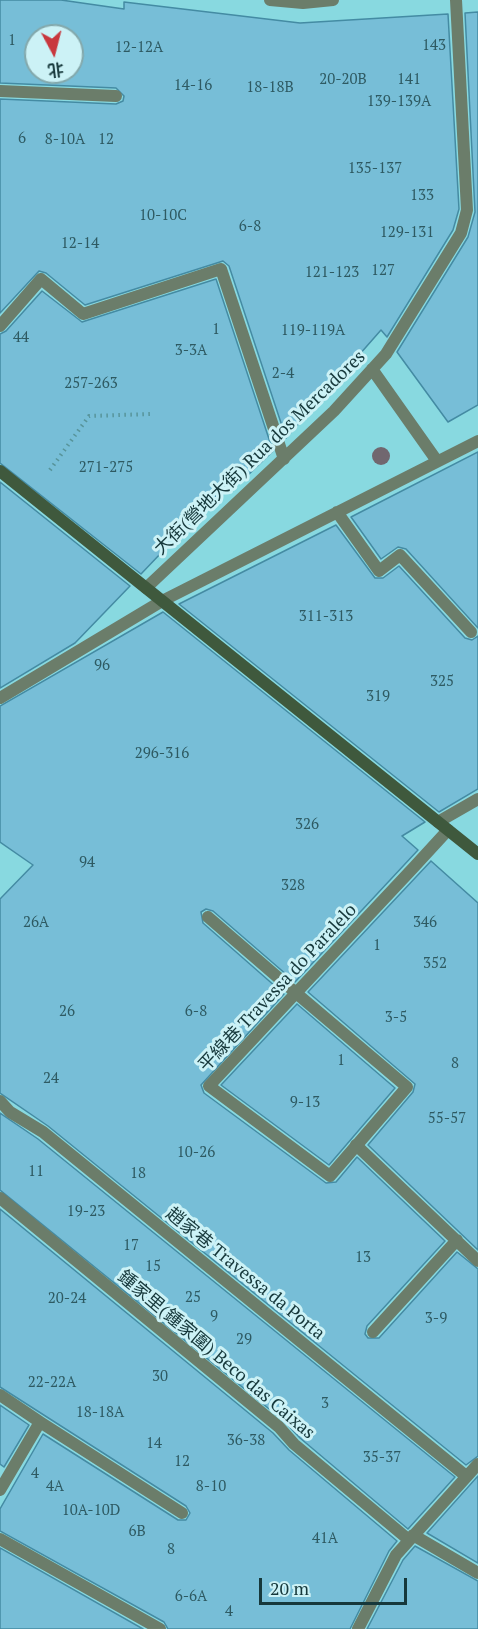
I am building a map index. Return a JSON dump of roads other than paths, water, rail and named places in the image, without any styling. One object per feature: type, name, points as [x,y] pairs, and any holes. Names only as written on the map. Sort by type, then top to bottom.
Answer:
[{"type":"main road","points":[[0,471],[478,854]]},
{"type":"street","points":[[270,0],[303,3],[333,0]]},
{"type":"street","name":"大街(營地大街) Rua dos Mercadores","points":[[146,588],[334,411],[386,354],[461,233],[467,210],[456,0]]},
{"type":"street","points":[[0,91],[116,96]]},
{"type":"street","points":[[0,326],[41,279],[83,314],[221,269],[284,459]]},
{"type":"street","points":[[372,369],[437,461]]},
{"type":"street","points":[[0,698],[162,601],[437,461],[476,447]]},
{"type":"street","points":[[337,512],[379,571],[400,555],[471,633]]},
{"type":"street","name":"平線巷 Travessa do Paralelo","points":[[356,1145],[330,1176],[209,1086],[296,993],[443,826],[478,799]]},
{"type":"street","points":[[208,917],[407,1087],[356,1145],[478,1261]]},
{"type":"street","name":"趙家巷 Travessa da Porta","points":[[0,1101],[10,1112],[43,1132],[466,1476]]},
{"type":"street","name":"鍾家里(鍾家圍) Beco das Caixas","points":[[0,1198],[279,1427],[294,1444],[411,1538],[478,1573]]},
{"type":"street","points":[[373,1332],[457,1240]]},
{"type":"street","points":[[0,1395],[182,1513]]},
{"type":"street","points":[[2,1482],[40,1422]]},
{"type":"street","points":[[358,1629],[396,1555],[478,1464]]},
{"type":"street","points":[[0,1539],[160,1629]]}]
